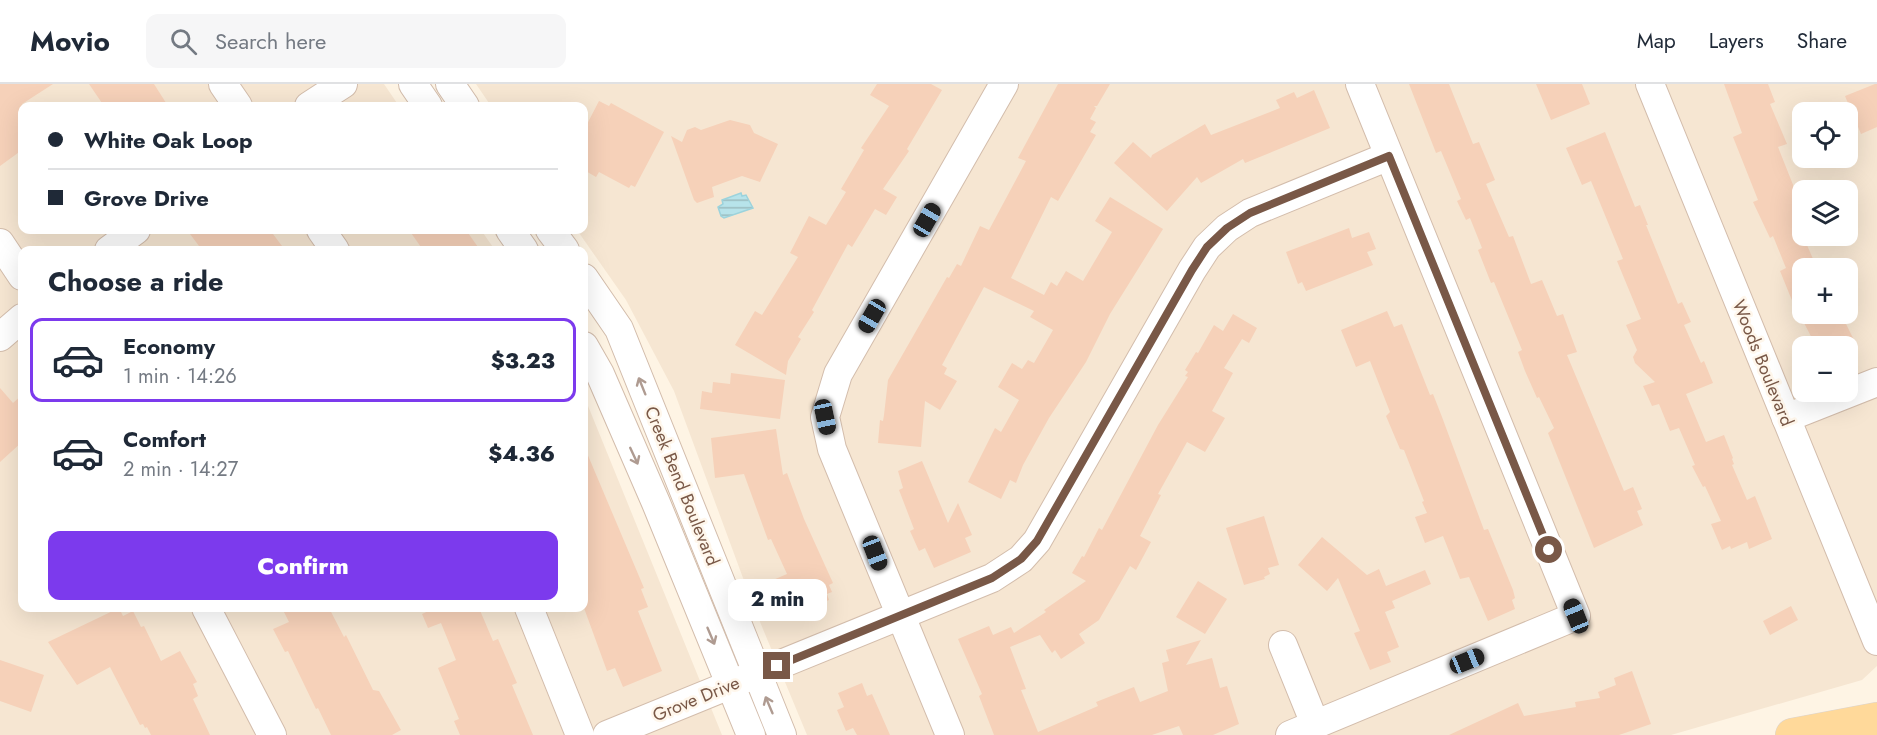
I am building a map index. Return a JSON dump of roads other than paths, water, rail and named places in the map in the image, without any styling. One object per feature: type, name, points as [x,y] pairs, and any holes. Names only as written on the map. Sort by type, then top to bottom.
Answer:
[{"type":"main road","points":[[1792,735],[1877,719]]},
{"type":"street","points":[[223,84],[235,102]]},
{"type":"street","points":[[315,102],[343,84]]},
{"type":"street","points":[[413,84],[425,102]]},
{"type":"street","points":[[450,84],[462,102]]},
{"type":"street","points":[[950,735],[832,449],[825,417],[838,374],[1004,84]]},
{"type":"street","points":[[1283,645],[1302,730],[1576,616],[1360,84]]},
{"type":"street","name":"Woods Boulevard","points":[[1650,84],[1877,641]]},
{"type":"street","name":"Grove Drive","points":[[607,735],[992,578],[1021,559],[1037,541],[1207,247],[1227,228],[1250,213],[1389,156]]},
{"type":"street","points":[[114,246],[131,234]]},
{"type":"street","points":[[0,243],[18,270]]},
{"type":"street","name":"Creek Bend Boulevard","points":[[588,284],[620,329],[744,680],[751,735]]},
{"type":"street","points":[[0,337],[18,321]]},
{"type":"street","name":"Creek Bend Boulevard","points":[[588,352],[600,374],[656,503],[744,680],[782,735]]},
{"type":"street","points":[[1786,418],[1877,382]]},
{"type":"street","points":[[208,612],[272,735]]},
{"type":"street","points":[[531,612],[580,735]]},
{"type":"water","points":[[741,193],[742,196],[746,195],[753,208],[724,218],[721,216],[718,207],[723,204],[722,200]]}]
